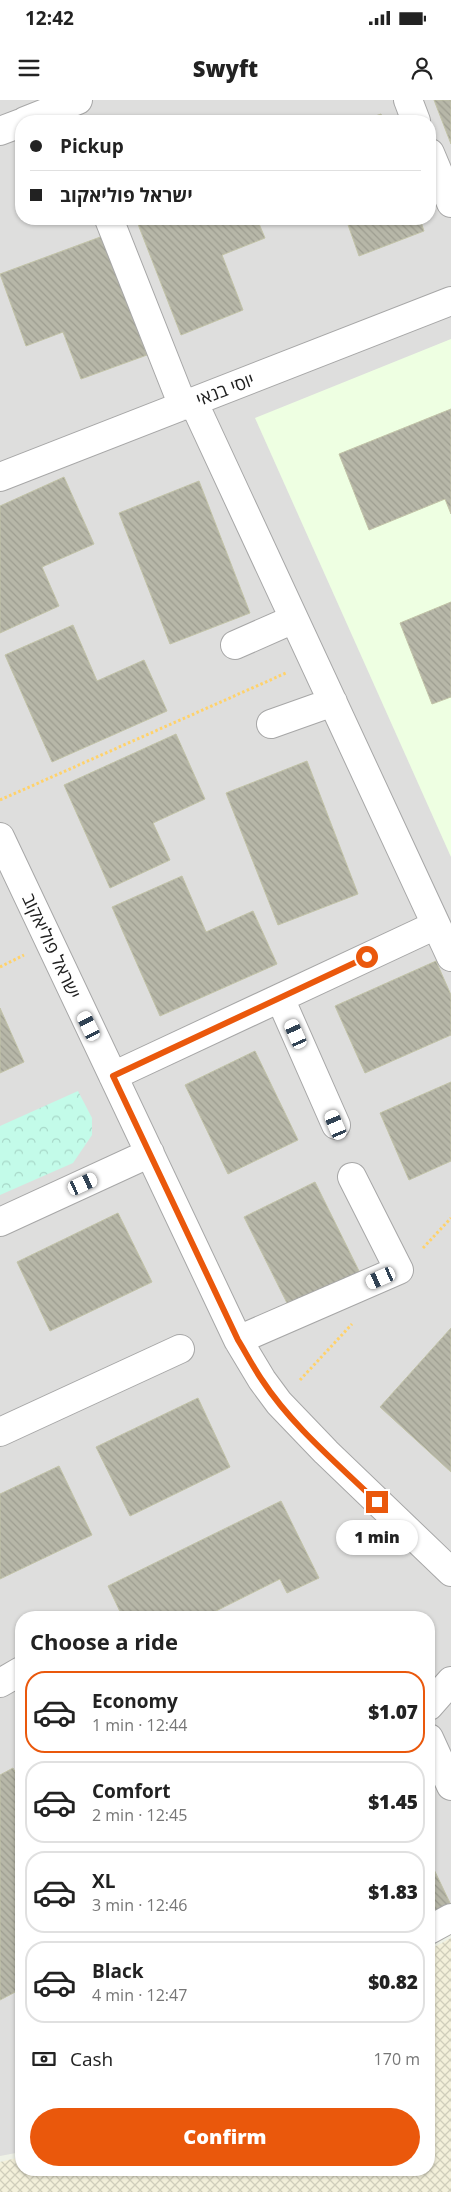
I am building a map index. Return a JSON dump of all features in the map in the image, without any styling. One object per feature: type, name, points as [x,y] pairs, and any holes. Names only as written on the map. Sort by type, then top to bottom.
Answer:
[{"type":"street","points":[[408,100],[414,115]]},
{"type":"street","points":[[48,115],[71,109]]},
{"type":"street","points":[[0,131],[15,125]]},
{"type":"street","points":[[436,167],[451,203]]},
{"type":"street","points":[[112,225],[188,403],[314,661],[451,957]]},
{"type":"street","name":"יוסי בנאי","points":[[0,477],[451,301]]},
{"type":"street","points":[[235,645],[294,619]]},
{"type":"street","points":[[270,724],[333,702]]},
{"type":"street","name":"ישראל פוליאקוב","points":[[0,836],[238,1340],[262,1380],[279,1403],[326,1452],[451,1572]]},
{"type":"street","points":[[113,1076],[436,925]]},
{"type":"street","points":[[280,998],[336,1125]]},
{"type":"street","points":[[0,1222],[150,1153]]},
{"type":"street","points":[[238,1340],[399,1270],[352,1177]]},
{"type":"street","points":[[0,1432],[180,1349]]},
{"type":"street","points":[[0,1683],[15,1674]]},
{"type":"street","points":[[435,1699],[451,1681]]},
{"type":"street","points":[[435,1751],[451,1786]]},
{"type":"street","points":[[435,1927],[451,1918]]},
{"type":"path","points":[[0,800],[314,661]]},
{"type":"shaded area","points":[[0,100],[451,100],[451,1931],[435,1940],[435,1611],[15,1611],[15,2153],[0,2156]]},
{"type":"shaded area","points":[[451,339],[451,857],[255,418]]},
{"type":"shaded area","points":[[451,1938],[451,2192],[0,2192],[0,2162],[15,2158],[15,2176],[435,2176],[435,1947]]},
{"type":"green space","points":[[78,1091],[92,1118],[92,1135],[73,1163],[0,1195],[0,1126]]},
{"type":"building","points":[[434,100],[451,100],[451,144]]},
{"type":"building","points":[[138,225],[260,225],[265,238],[222,255],[243,310],[181,335]]},
{"type":"building","points":[[348,225],[422,225],[424,231],[359,256]]},
{"type":"building","points":[[103,236],[147,355],[81,379],[63,332],[26,346],[0,274]]},
{"type":"building","points":[[451,409],[451,514],[445,499],[369,530],[339,454]]},
{"type":"building","points":[[64,477],[94,544],[42,567],[59,606],[0,633],[0,506]]},
{"type":"building","points":[[199,481],[250,613],[170,644],[119,513]]},
{"type":"building","points":[[451,602],[451,697],[432,704],[400,623]]},
{"type":"building","points":[[73,625],[97,681],[144,660],[167,711],[52,762],[5,655]]},
{"type":"building","points":[[176,734],[205,799],[153,823],[170,860],[110,888],[64,785]]},
{"type":"building","points":[[307,761],[358,894],[278,925],[226,793]]},
{"type":"building","points":[[182,876],[206,932],[253,911],[277,964],[160,1016],[112,907]]},
{"type":"building","points":[[436,961],[451,995],[451,1035],[365,1073],[335,1006]]},
{"type":"building","points":[[0,1008],[24,1062],[0,1073]]},
{"type":"building","points":[[255,1051],[298,1140],[228,1174],[185,1085]]},
{"type":"building","points":[[451,1082],[451,1161],[409,1180],[380,1113]]},
{"type":"building","points":[[315,1182],[360,1273],[289,1307],[244,1217]]},
{"type":"building","points":[[118,1213],[152,1282],[50,1331],[17,1262]]},
{"type":"building","points":[[451,1328],[451,1472],[380,1407]]},
{"type":"building","points":[[198,1398],[230,1467],[130,1516],[96,1447]]},
{"type":"building","points":[[59,1466],[92,1535],[0,1579],[0,1494]]},
{"type":"building","points":[[281,1501],[319,1578],[287,1593],[280,1579],[216,1611],[120,1611],[108,1586]]},
{"type":"building","points":[[13,1768],[15,1772],[15,1992],[0,2000],[0,1775]]},
{"type":"building","points":[[435,1872],[451,1905],[435,1917]]},
{"type":"route","points":[[367,957],[113,1076],[238,1340],[262,1380],[279,1403],[377,1502]]}]
